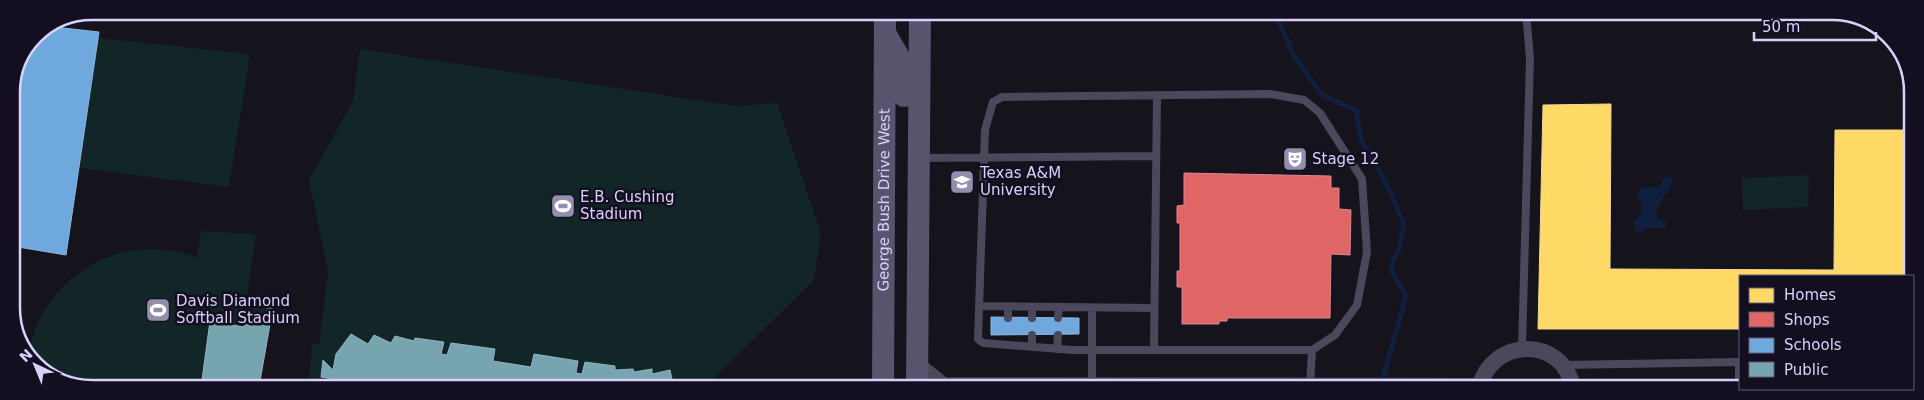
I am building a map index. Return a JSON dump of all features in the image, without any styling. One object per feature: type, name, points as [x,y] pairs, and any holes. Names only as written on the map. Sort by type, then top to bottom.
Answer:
[{"type":"main road","points":[[917,380],[920,20]]},
{"type":"main road","points":[[885,22],[904,66],[905,152],[907,156],[919,158]]},
{"type":"main road","name":"George Bush Drive West","points":[[883,380],[885,22]]},
{"type":"street","points":[[1482,380],[1488,368],[1502,354],[1522,348],[1544,352],[1563,365],[1572,380]]},
{"type":"street","points":[[917,364],[936,380]]},
{"type":"lane","points":[[1522,348],[1530,58],[1527,20]]},
{"type":"lane","points":[[1270,94],[1304,100],[1320,113],[1362,179],[1367,252],[1357,305],[1335,335],[1312,350],[1092,350],[983,343],[978,338],[985,130],[993,102],[1002,97],[1157,95],[1270,94]]},
{"type":"lane","points":[[1154,350],[1157,95]]},
{"type":"lane","points":[[919,158],[1156,156]]},
{"type":"lane","points":[[980,306],[1154,308]]},
{"type":"lane","points":[[1008,307],[1008,318]]},
{"type":"lane","points":[[1032,307],[1032,318]]},
{"type":"lane","points":[[1058,318],[1059,307]]},
{"type":"lane","points":[[1092,308],[1092,380]]},
{"type":"lane","points":[[1057,349],[1058,334]]},
{"type":"lane","points":[[1007,344],[1008,335]]},
{"type":"lane","points":[[1032,335],[1032,347]]},
{"type":"lane","points":[[1310,380],[1312,350]]},
{"type":"lane","points":[[1563,365],[1739,362]]},
{"type":"green space","points":[[98,38],[250,54],[229,187],[79,168]]},
{"type":"green space","name":"E.B. Cushing Stadium","points":[[360,49],[736,106],[777,103],[821,233],[814,280],[712,380],[346,380],[332,377],[331,380],[309,380],[312,344],[319,344],[328,272],[309,180],[353,101]]},
{"type":"green space","points":[[1809,175],[1808,207],[1743,210],[1742,178]]},
{"type":"green space","name":"Davis Diamond Softball Stadium","points":[[201,231],[256,234],[246,303],[273,307],[260,380],[92,380],[78,379],[60,373],[60,340],[33,340],[37,326],[50,301],[68,281],[90,265],[115,255],[142,249],[170,250],[197,258]]},
{"type":"water","points":[[1664,176],[1673,178],[1672,184],[1658,206],[1657,212],[1657,218],[1666,221],[1666,228],[1648,228],[1638,233],[1634,228],[1634,222],[1640,216],[1642,204],[1636,196],[1642,188],[1660,186]]},
{"type":"building: Homes","points":[[1611,104],[1610,269],[1834,270],[1835,130],[1904,130],[1904,275],[1739,275],[1739,329],[1538,329],[1543,105]]},
{"type":"building: Shops","points":[[1184,173],[1331,176],[1331,188],[1339,188],[1339,209],[1351,210],[1350,255],[1331,254],[1330,318],[1227,318],[1227,321],[1219,321],[1219,324],[1182,324],[1182,287],[1177,287],[1177,271],[1180,271],[1180,223],[1177,223],[1177,206],[1184,205]]},
{"type":"building: Schools","points":[[61,28],[99,32],[66,255],[20,247],[20,87],[22,73],[27,60],[35,48],[45,38]]},
{"type":"building: Schools","points":[[991,317],[1079,318],[1079,334],[991,335]]},
{"type":"building: Public","points":[[268,306],[273,307],[260,380],[202,380],[210,321],[244,327],[245,321],[264,324]]},
{"type":"building: Public","points":[[351,334],[368,344],[374,335],[391,343],[395,336],[414,341],[415,338],[444,342],[441,354],[447,355],[451,343],[495,349],[493,361],[531,367],[534,354],[578,361],[576,373],[582,374],[585,362],[615,366],[615,370],[633,369],[634,372],[652,369],[652,374],[670,370],[672,380],[339,380],[321,377],[323,360],[333,370],[336,354]]},
{"type":"waterway","points":[[1277,20],[1294,56],[1322,95],[1356,110],[1361,140],[1386,183],[1404,224],[1399,250],[1393,260],[1391,270],[1406,296],[1383,380]]},
{"type":"place","name":"Stage 12","points":[[1295,159]]},
{"type":"place","name":"Texas A&M University","points":[[962,182]]},
{"type":"place","name":"E.B. Cushing Stadium","points":[[563,206]]},
{"type":"place","name":"Davis Diamond Softball Stadium","points":[[158,310]]}]
